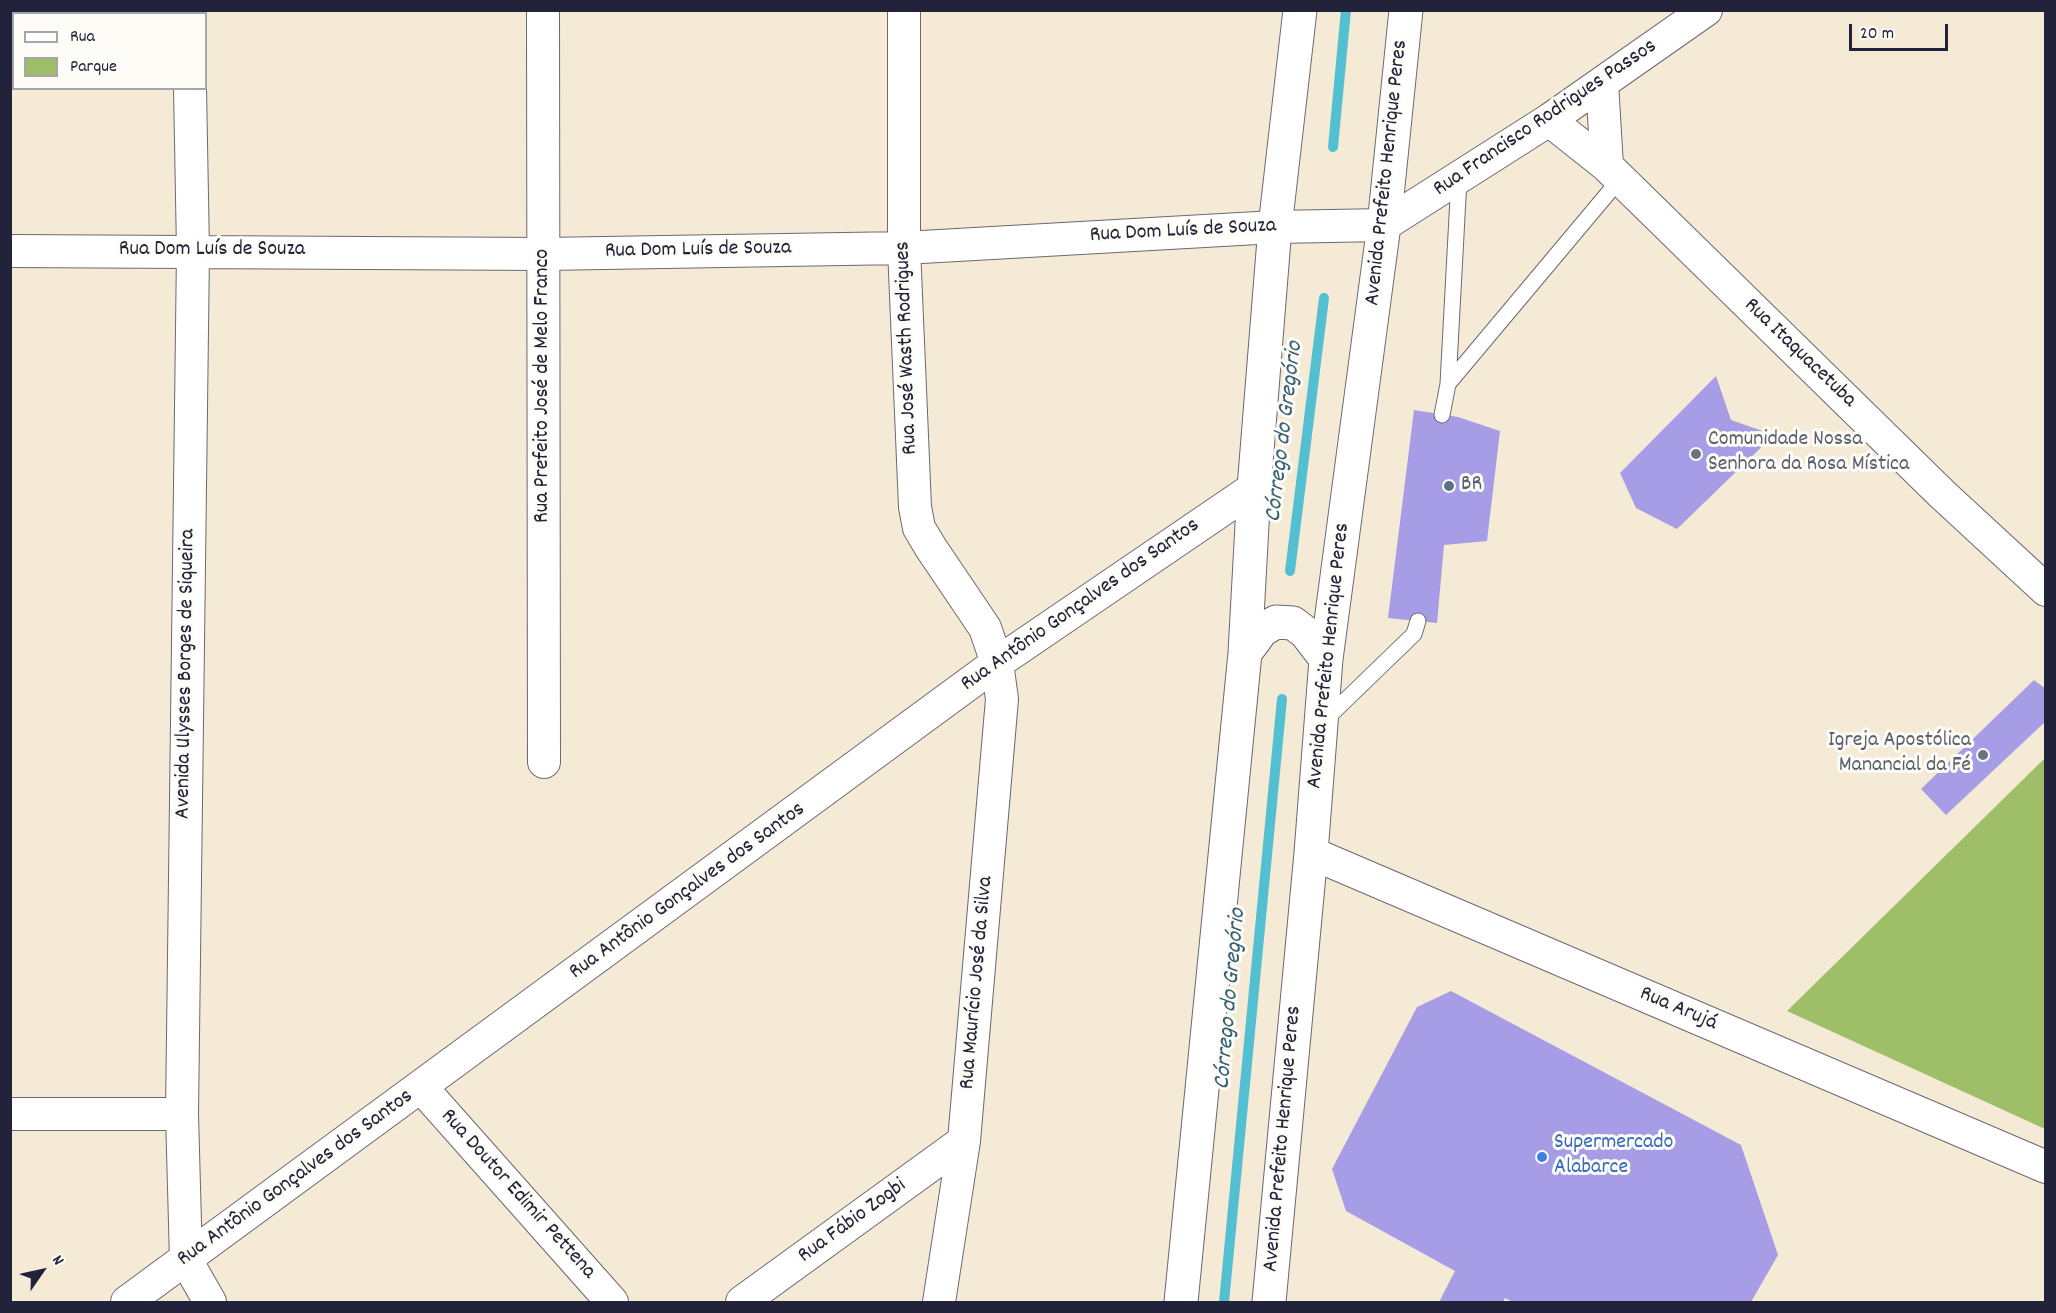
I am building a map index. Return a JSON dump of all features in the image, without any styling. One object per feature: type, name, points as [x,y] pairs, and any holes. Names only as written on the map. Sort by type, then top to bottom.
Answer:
[{"type":"highway","points":[[1180,1302],[1245,653],[1254,488],[1275,226],[1300,10]]},
{"type":"highway","name":"Avenida Prefeito Henrique Peres","points":[[1269,1302],[1311,852],[1326,658],[1384,225],[1406,10]]},
{"type":"highway","points":[[1245,653],[1262,630],[1276,622],[1293,623],[1306,633],[1326,658]]},
{"type":"street","name":"Rua Prefeito José de Melo Franco","points":[[543,10],[544,762]]},
{"type":"street","name":"Rua José Wasth Rodrigues","points":[[904,10],[904,248],[915,507],[919,528],[985,628],[997,663]]},
{"type":"street","name":"Rua Francisco Rodrigues Passos","points":[[1384,225],[1549,120],[1602,83],[1684,16]]},
{"type":"street","points":[[1602,83],[1613,172]]},
{"type":"street","name":"Avenida Ulysses Borges de Siqueira","points":[[186,1260],[182,1114],[193,250],[190,90]]},
{"type":"street","name":"Rua Itaquacetuba","points":[[1549,120],[1613,172],[1942,494],[2046,590]]},
{"type":"street","name":"Rua Dom Luís de Souza","points":[[10,251],[193,250],[544,254],[904,248],[1275,226],[1384,225]]},
{"type":"street","name":"Rua Antônio Gonçalves dos Santos","points":[[127,1302],[422,1088],[997,663],[1254,488]]},
{"type":"street","name":"Rua Maurício José da Silva","points":[[939,1302],[964,1141],[1001,729],[1002,699],[997,663]]},
{"type":"street","name":"Rua Arujá","points":[[1311,852],[2046,1167]]},
{"type":"street","name":"Rua Doutor Edimir Pettena","points":[[422,1088],[612,1302]]},
{"type":"street","points":[[10,1114],[182,1114]]},
{"type":"street","name":"Rua Fábio Zogbi","points":[[741,1302],[964,1141]]},
{"type":"street","points":[[186,1260],[210,1302]]},
{"type":"lane","points":[[1448,384],[1613,172]]},
{"type":"lane","points":[[1442,415],[1448,384],[1459,178]]},
{"type":"lane","points":[[1321,724],[1414,634],[1418,621]]},
{"type":"green space","points":[[2045,758],[2045,1129],[1787,1011]]},
{"type":"building","name":"Comunidade Nossa Senhora da Rosa Mística","points":[[1716,376],[1731,420],[1774,435],[1677,529],[1636,508],[1620,473]]},
{"type":"building","name":"BR","points":[[1414,410],[1458,417],[1500,431],[1487,541],[1444,545],[1437,623],[1388,618]]},
{"type":"building","name":"Igreja Apostólica Manancial da Fé","points":[[2034,680],[2046,689],[2046,721],[1946,815],[1921,789]]},
{"type":"building","name":"Supermercado Alabarce","points":[[1451,991],[1741,1145],[1778,1255],[1751,1302],[1513,1302],[1505,1298],[1503,1302],[1439,1302],[1455,1271],[1346,1211],[1332,1169],[1417,1007]]},
{"type":"waterway","name":"Córrego do Gregório","points":[[1333,147],[1346,10]]},
{"type":"waterway","name":"Córrego do Gregório","points":[[1290,571],[1324,298]]},
{"type":"waterway","name":"Córrego do Gregório","points":[[1224,1302],[1282,699]]},
{"type":"place","name":"Comunidade Nossa Senhora da Rosa Mística","points":[[1696,454]]},
{"type":"place","name":"BR","points":[[1449,486]]},
{"type":"place","name":"Igreja Apostólica Manancial da Fé","points":[[1983,755]]},
{"type":"place","name":"Supermercado Alabarce","points":[[1542,1157]]}]
